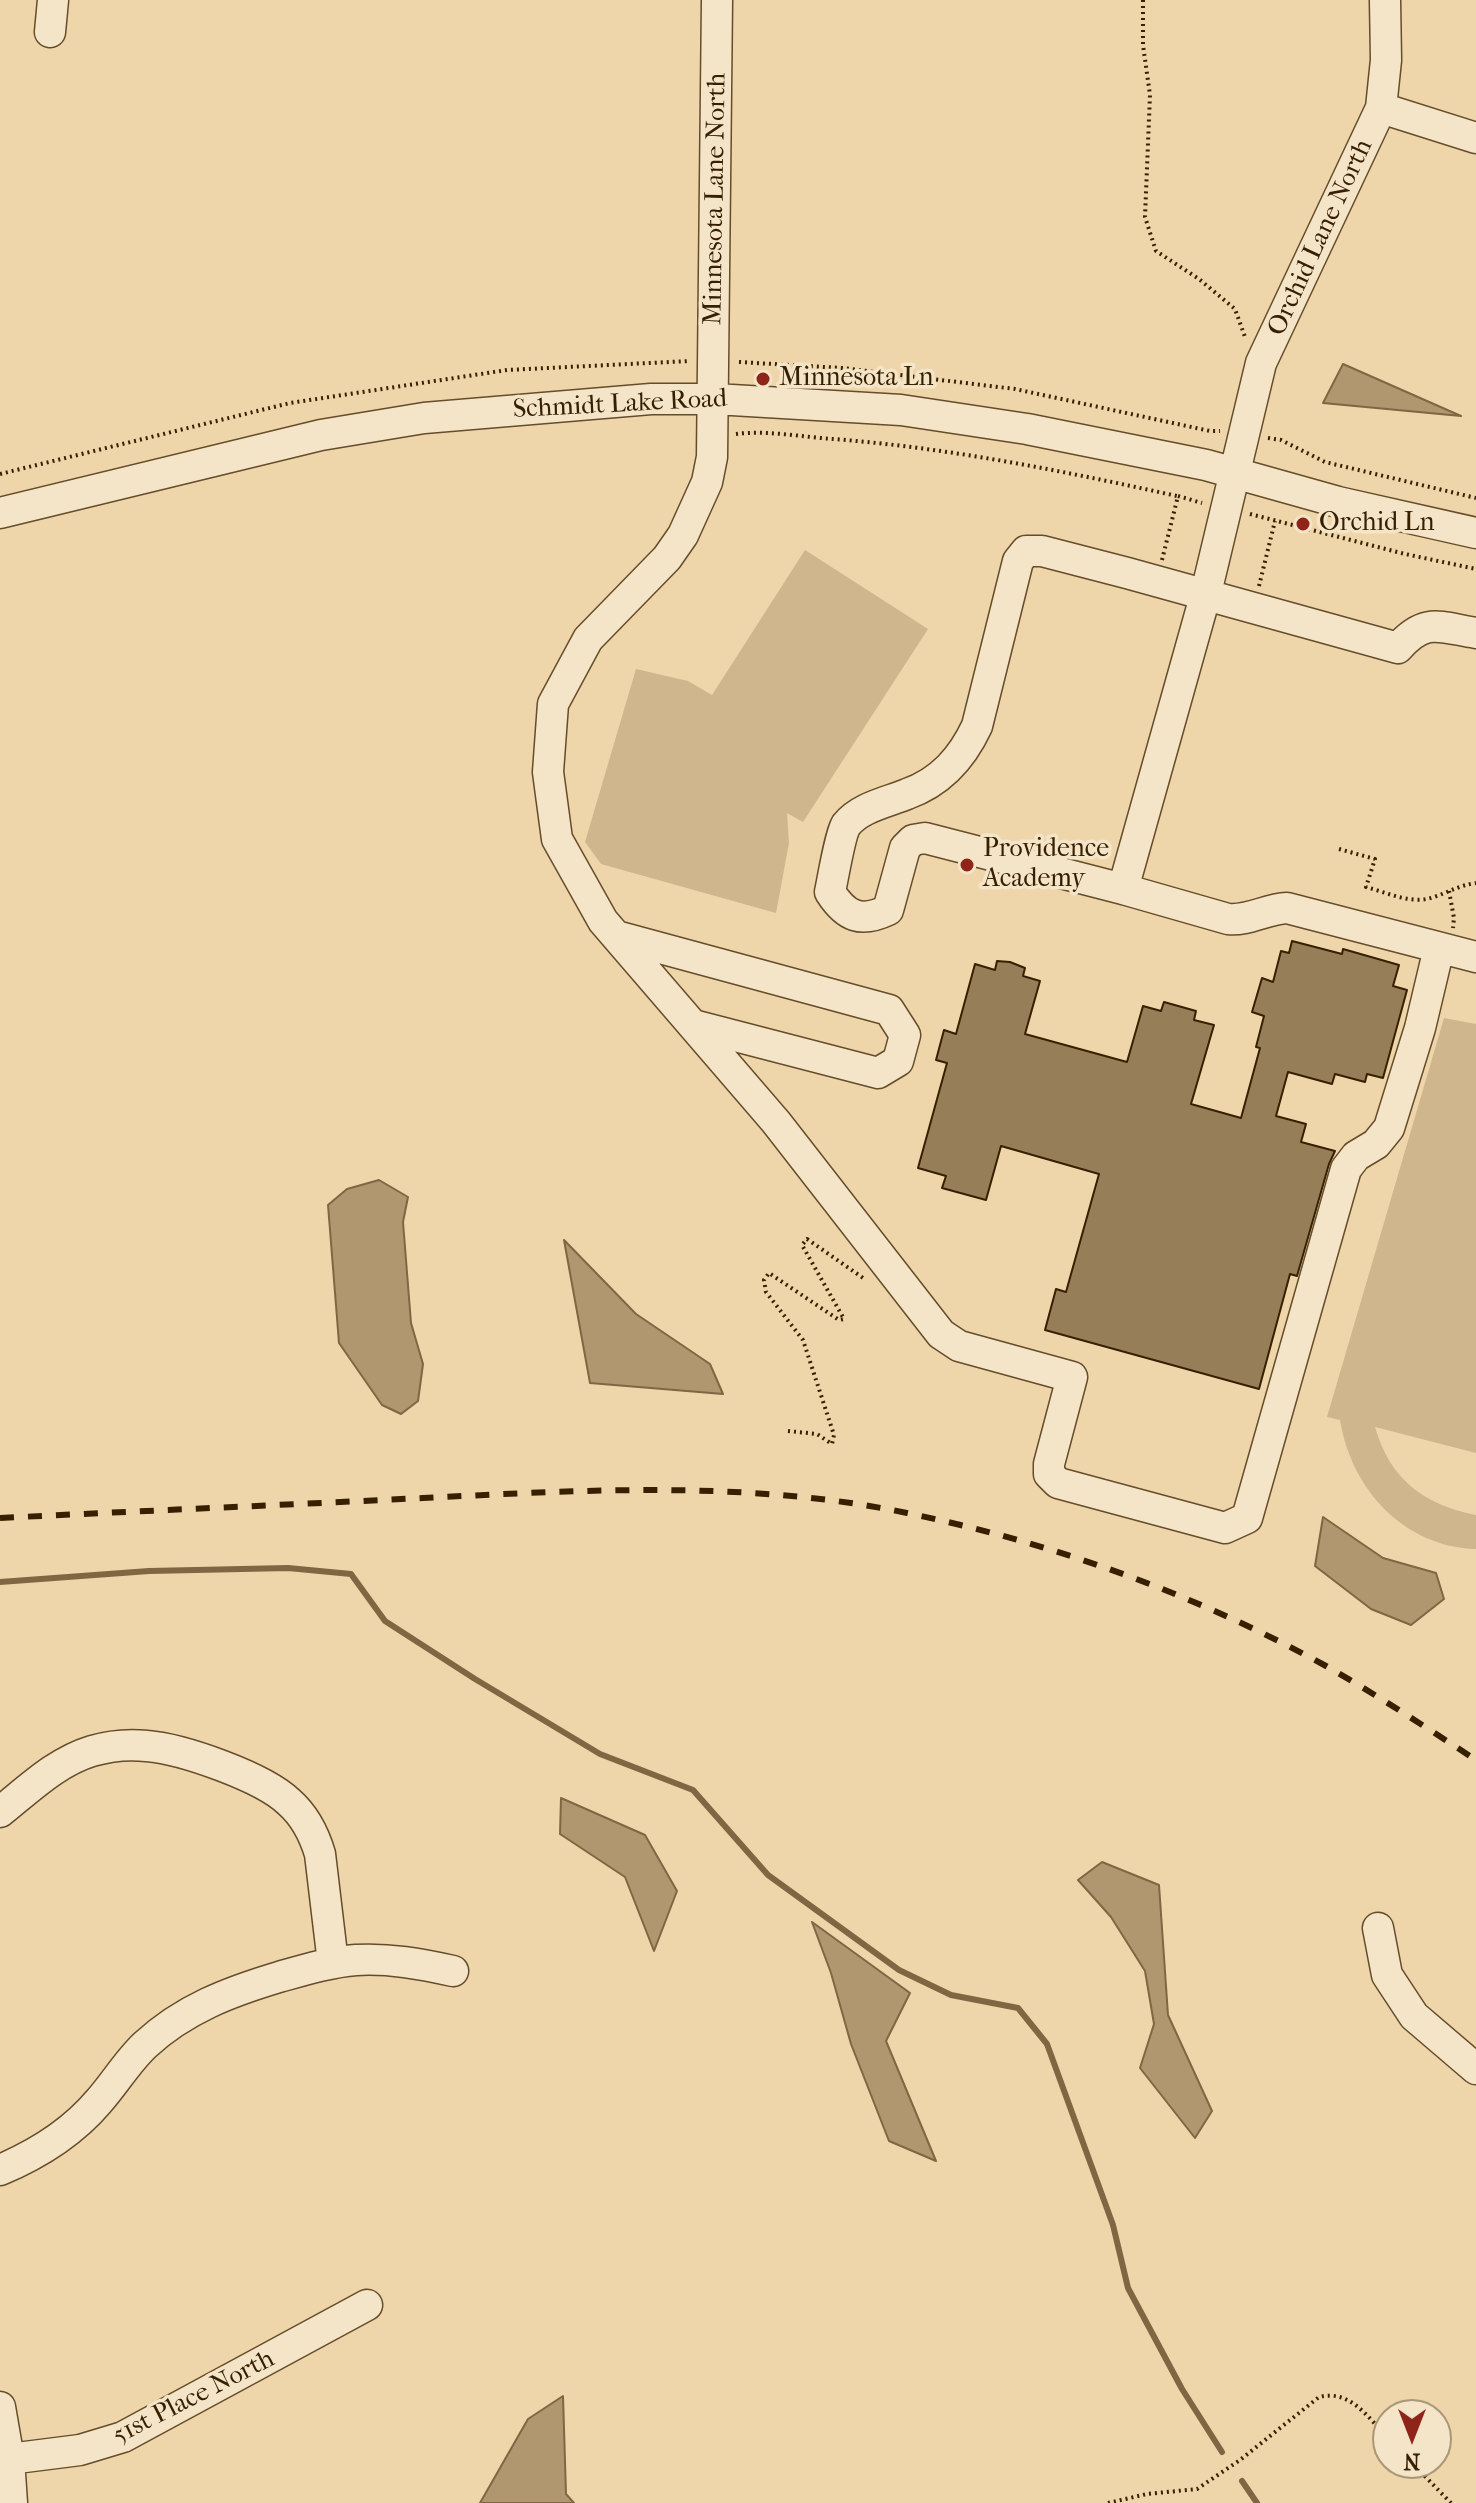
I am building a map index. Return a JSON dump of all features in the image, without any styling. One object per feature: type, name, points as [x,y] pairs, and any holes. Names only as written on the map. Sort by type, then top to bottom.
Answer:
[{"type":"street","points":[[50,32],[53,0]]},
{"type":"street","name":"Minnesota Lane North","points":[[717,0],[715,399],[707,482],[683,535],[659,567],[588,639],[553,704],[548,772],[557,839],[603,921],[776,1122],[941,1334],[959,1346],[1072,1377],[1049,1464],[1049,1474],[1058,1483],[1225,1528],[1247,1518],[1346,1169],[1356,1156],[1376,1144],[1389,1128],[1420,1028],[1456,952]]},
{"type":"street","name":"Orchid Lane North","points":[[1123,889],[1206,593],[1261,363],[1381,108],[1386,60],[1385,0]]},
{"type":"street","points":[[1381,108],[1476,138]]},
{"type":"street","name":"Schmidt Lake Road","points":[[0,513],[321,435],[409,420],[651,399],[715,399],[917,412],[1027,429],[1206,465],[1338,502],[1476,533]]},
{"type":"street","points":[[1456,952],[1287,908],[1274,909],[1243,921],[1228,919],[925,838],[913,840],[905,848],[888,910],[863,917],[847,914],[830,892],[845,827],[861,813],[912,793],[934,780],[954,765],[967,746],[977,726],[1018,561],[1026,551],[1042,551],[1157,580],[1398,648],[1412,632],[1424,627],[1476,633]]},
{"type":"street","points":[[881,804],[913,840]]},
{"type":"street","points":[[616,936],[889,1010],[905,1035],[898,1061],[878,1073],[693,1025]]},
{"type":"street","points":[[0,1812],[59,1766],[92,1751],[110,1747],[147,1745],[165,1748],[250,1777],[289,1802],[315,1840],[320,1854],[333,1963]]},
{"type":"street","points":[[1378,1928],[1387,1975],[1414,2016],[1476,2069]]},
{"type":"street","points":[[0,2170],[43,2149],[63,2135],[99,2101],[144,2046],[180,2017],[222,1996],[333,1963],[357,1960],[406,1961],[453,1971]]},
{"type":"street","name":"51st Place North","points":[[9,2459],[80,2450],[123,2437],[367,2305]]},
{"type":"street","points":[[0,2407],[9,2459],[12,2503]]},
{"type":"path","points":[[1143,0],[1143,45],[1150,95],[1145,217],[1156,251],[1199,279],[1235,309],[1245,337]]},
{"type":"path","points":[[713,436],[745,433],[886,443],[1056,469],[1192,500]]},
{"type":"path","points":[[1157,580],[1178,496]]},
{"type":"path","points":[[1254,607],[1275,521],[1476,569]]},
{"type":"path","points":[[1339,849],[1375,859],[1366,887],[1419,900],[1476,883]]},
{"type":"path","points":[[1449,891],[1456,952]]},
{"type":"path","points":[[788,1431],[817,1434],[832,1444],[834,1435],[803,1340],[766,1292],[764,1280],[769,1273],[839,1320],[844,1319],[802,1245],[807,1239],[869,1283]]},
{"type":"path","points":[[1108,2503],[1147,2494],[1197,2489],[1240,2460],[1319,2397],[1341,2395],[1356,2404],[1372,2421]]},
{"type":"path","points":[[1428,2479],[1451,2503]]},
{"type":"shaded area","points":[[1343,364],[1461,416],[1323,403]]},
{"type":"shaded area","points":[[805,550],[928,629],[803,822],[787,813],[789,843],[776,913],[601,864],[585,842],[636,669],[688,681],[712,695]]},
{"type":"shaded area","points":[[1444,1018],[1476,1024],[1476,1453],[1375,1427],[1390,1462],[1412,1487],[1441,1504],[1476,1515],[1476,1549],[1450,1546],[1426,1538],[1385,1510],[1356,1469],[1340,1420],[1327,1417]]},
{"type":"shaded area","points":[[379,1180],[408,1197],[403,1222],[411,1323],[423,1364],[418,1401],[401,1414],[382,1405],[339,1343],[328,1205],[347,1189]]},
{"type":"shaded area","points":[[564,1240],[636,1314],[710,1364],[723,1394],[590,1383]]},
{"type":"shaded area","points":[[1323,1517],[1383,1558],[1436,1573],[1444,1599],[1411,1625],[1371,1609],[1315,1566]]},
{"type":"shaded area","points":[[561,1798],[645,1835],[677,1891],[654,1951],[625,1877],[560,1834]]},
{"type":"shaded area","points":[[1102,1862],[1159,1885],[1168,2015],[1212,2111],[1195,2138],[1140,2068],[1154,2024],[1145,1971],[1111,1917],[1078,1880]]},
{"type":"shaded area","points":[[812,1922],[910,1993],[886,2041],[936,2161],[889,2141],[851,2044],[831,1973]]},
{"type":"shaded area","points":[[563,2396],[566,2494],[574,2503],[480,2503],[528,2419]]},
{"type":"building","points":[[1292,941],[1342,954],[1343,949],[1399,965],[1393,986],[1407,990],[1383,1078],[1367,1074],[1365,1082],[1335,1074],[1332,1084],[1288,1072],[1276,1116],[1306,1124],[1301,1142],[1335,1151],[1297,1276],[1290,1274],[1259,1389],[1045,1330],[1056,1289],[1066,1292],[1099,1174],[1001,1146],[986,1200],[942,1188],[946,1176],[918,1168],[947,1063],[936,1060],[944,1030],[956,1034],[975,964],[995,970],[997,961],[1010,962],[1025,968],[1023,976],[1040,981],[1025,1034],[1127,1062],[1143,1006],[1161,1011],[1164,1002],[1196,1011],[1194,1020],[1214,1025],[1191,1104],[1241,1118],[1260,1048],[1256,1047],[1264,1016],[1252,1012],[1262,978],[1273,982],[1281,951],[1289,953]]},
{"type":"waterway","points":[[0,1582],[149,1571],[288,1568],[351,1574],[385,1621],[475,1679],[600,1754],[693,1790],[768,1875],[899,1970],[951,1995],[1018,2008],[1047,2044],[1113,2225],[1128,2288],[1182,2389],[1222,2452]]},
{"type":"waterway","points":[[1242,2481],[1257,2503]]},
{"type":"railway","points":[[0,1518],[605,1491],[727,1492],[847,1503],[907,1513],[1016,1539],[1174,1594],[1326,1666],[1476,1760]]},
{"type":"place","name":"Minnesota Ln","points":[[763,379]]},
{"type":"place","name":"Orchid Ln","points":[[1303,524]]},
{"type":"place","name":"Providence Academy","points":[[967,865]]}]
